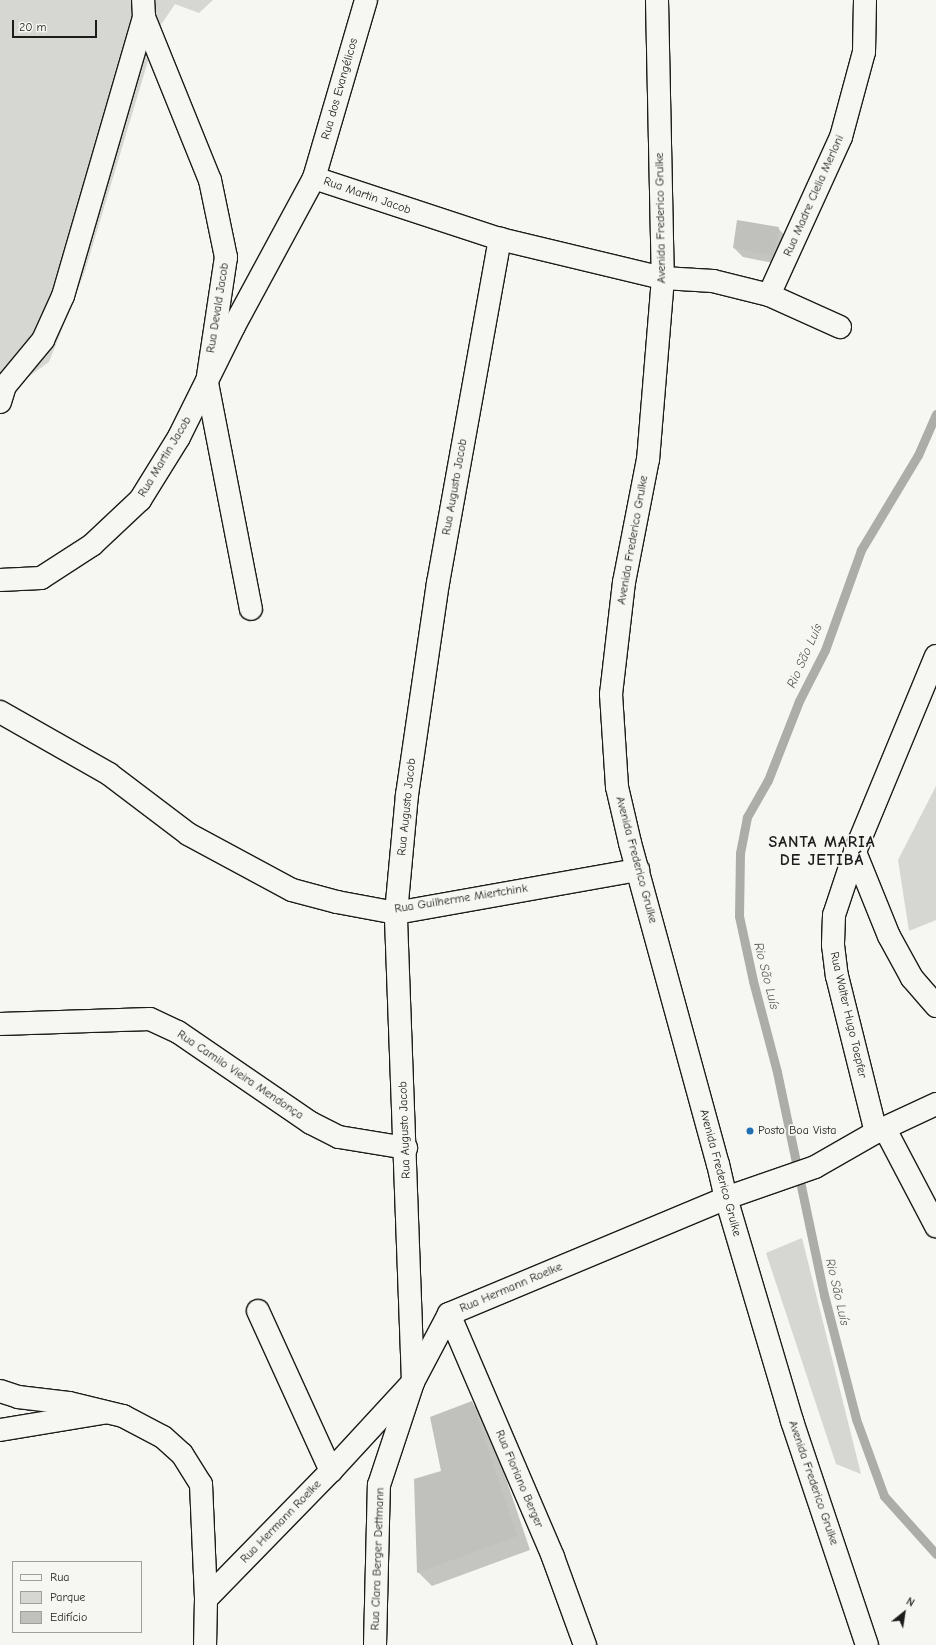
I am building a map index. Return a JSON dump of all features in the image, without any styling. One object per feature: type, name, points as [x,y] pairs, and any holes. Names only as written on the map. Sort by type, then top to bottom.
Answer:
[{"type":"street","name":"Rua dos Evangélicos","points":[[314,178],[366,0]]},
{"type":"street","name":"Avenida Frederico Grulke","points":[[657,0],[663,278],[648,459],[624,582],[611,694],[617,787],[726,1198],[792,1421],[867,1645]]},
{"type":"street","name":"Rua Madre Clelia Merloni","points":[[769,295],[841,137],[864,52],[865,0]]},
{"type":"street","name":"Rua Devald Jacob","points":[[144,9],[210,180],[226,257],[207,383],[251,608]]},
{"type":"street","points":[[0,402],[6,386],[43,340],[63,296],[144,9]]},
{"type":"street","name":"Rua Martin Jacob","points":[[0,580],[41,578],[92,545],[140,500],[179,437],[234,326],[314,178],[500,239],[663,278],[713,281],[769,295],[840,327]]},
{"type":"street","name":"Rua Augusto Jacob","points":[[413,1382],[406,1148],[396,913],[407,794],[438,583],[500,239]]},
{"type":"street","name":"Rua Walter Hugo Toepfer","points":[[936,656],[855,852],[834,915],[833,945],[837,976],[881,1130],[936,1226]]},
{"type":"street","name":"Rua Guilherme Miertchink","points":[[0,712],[109,774],[188,834],[292,890],[337,902],[396,913],[638,870]]},
{"type":"street","points":[[855,852],[889,936],[912,978],[936,1006]]},
{"type":"street","name":"Rua Camilo Vieira Mendonça","points":[[0,1024],[150,1019],[178,1032],[311,1123],[339,1137],[406,1148]]},
{"type":"street","name":"Rua Hermann Roelke","points":[[206,1599],[332,1471],[413,1382],[449,1314],[726,1198],[766,1185],[815,1166],[881,1130],[936,1104]]},
{"type":"street","points":[[258,1311],[332,1471]]},
{"type":"street","name":"Rua Floriano Berger","points":[[449,1314],[553,1557],[585,1645]]},
{"type":"street","name":"Rua Clara Berger Dettmann","points":[[375,1645],[379,1485],[413,1382]]},
{"type":"street","points":[[0,1391],[18,1397],[68,1403],[108,1412],[142,1424],[163,1437],[182,1454],[201,1484],[206,1599],[205,1645]]},
{"type":"street","points":[[0,1430],[73,1420],[108,1412]]},
{"type":"green space","points":[[0,0],[213,0],[199,13],[175,4],[157,31],[85,271],[49,362],[0,397]]},
{"type":"green space","points":[[936,786],[936,920],[909,931],[898,860]]},
{"type":"green space","points":[[802,1238],[861,1474],[836,1464],[766,1253]]},
{"type":"building","points":[[737,220],[779,227],[773,256],[733,248]]},
{"type":"building","points":[[472,1401],[517,1536],[417,1573],[414,1479],[441,1471],[430,1417]]},
{"type":"waterway","name":"Rio São Luís","points":[[936,414],[918,455],[861,550],[825,650],[799,701],[768,780],[747,817],[740,853],[739,916],[753,981],[777,1072],[824,1295],[856,1419],[884,1496],[936,1554]]},
{"type":"place","name":"Posto Boa Vista","points":[[750,1131]]},
{"type":"district","name":"SANTA MARIA DE JETIBÁ","points":[[822,851]]}]
